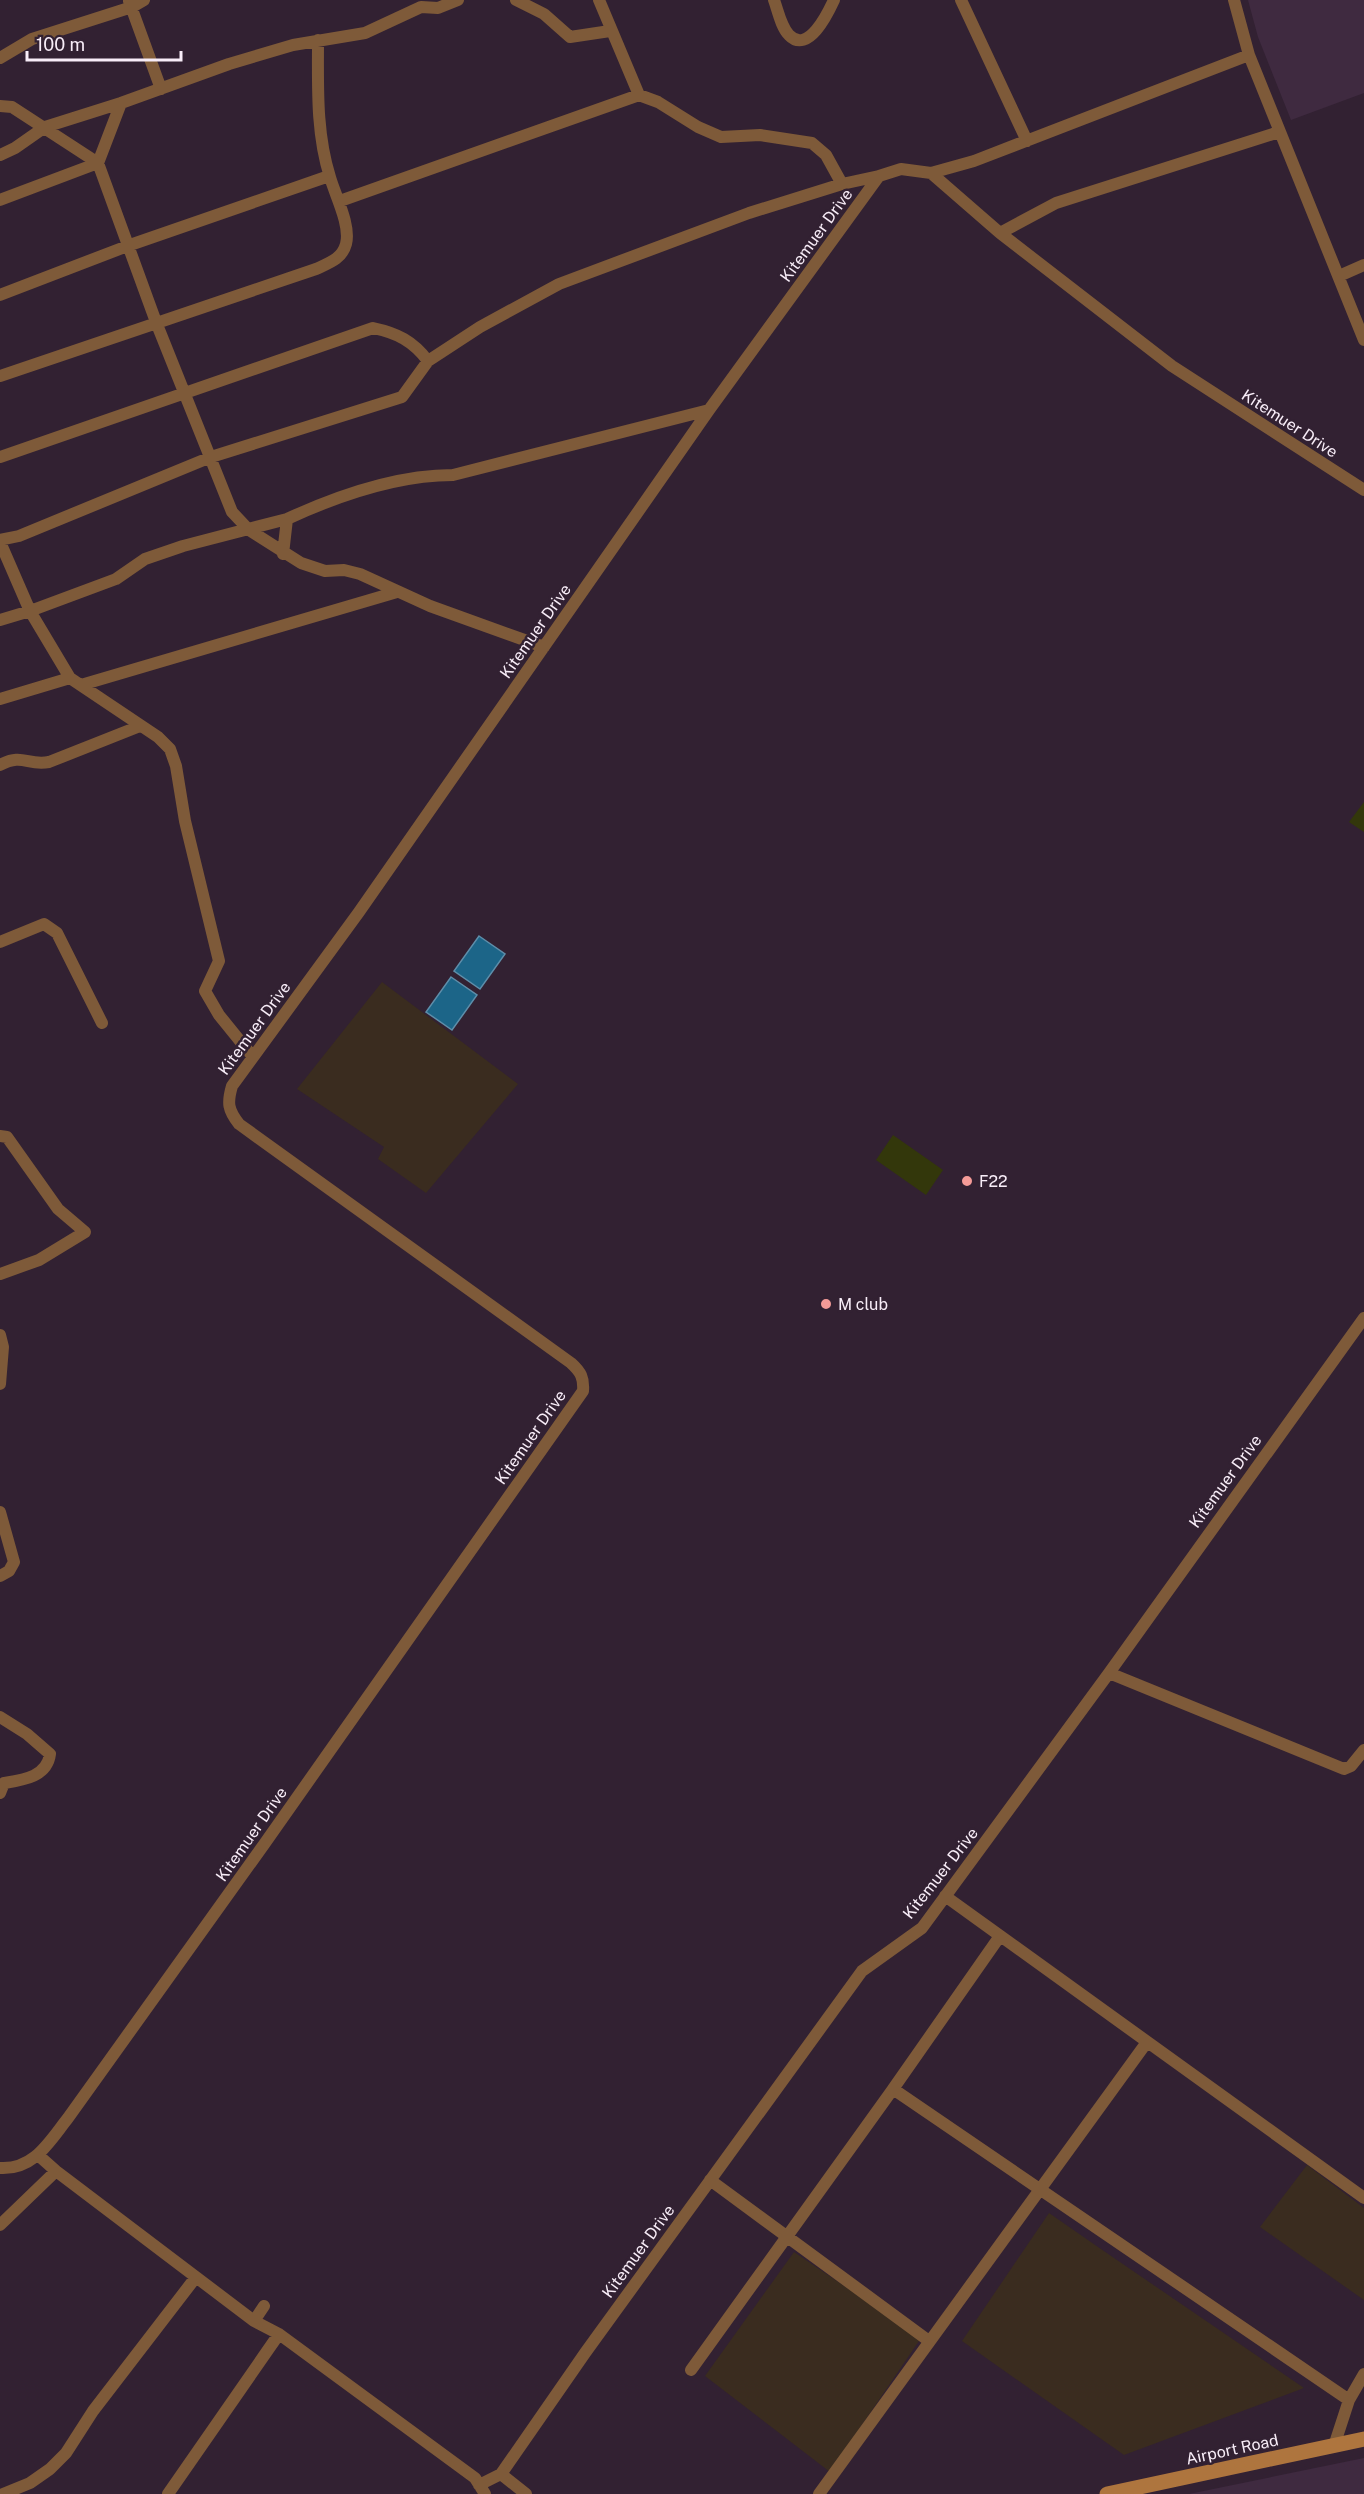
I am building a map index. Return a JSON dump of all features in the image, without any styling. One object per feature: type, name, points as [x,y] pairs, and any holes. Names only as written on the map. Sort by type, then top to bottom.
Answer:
[{"type":"street","points":[[0,58],[32,39],[144,0]]},
{"type":"street","points":[[0,155],[15,148],[45,127],[272,50],[365,33],[421,7],[438,8],[458,0]]},
{"type":"street","points":[[516,0],[544,14],[570,37],[610,31]]},
{"type":"street","points":[[599,0],[610,31],[639,95]]},
{"type":"street","points":[[774,0],[790,37],[799,40],[809,38],[817,29],[834,0]]},
{"type":"street","points":[[961,0],[1027,141]]},
{"type":"street","points":[[1234,0],[1249,55],[1364,340]]},
{"type":"street","points":[[130,4],[161,88]]},
{"type":"street","points":[[0,376],[333,261],[342,254],[347,241],[340,201],[329,176],[319,123],[318,40]]},
{"type":"street","points":[[253,1058],[219,1015],[205,991],[219,961],[185,821],[181,784],[170,749],[76,682],[30,611],[0,541],[211,457],[402,397],[428,361],[480,327],[560,284],[749,213],[842,184],[901,169],[931,173],[974,161],[1249,55]]},
{"type":"street","points":[[340,201],[639,95],[658,102],[698,127],[721,137],[760,135],[812,142],[826,155],[842,184]]},
{"type":"street","points":[[0,200],[98,163],[121,103]]},
{"type":"street","points":[[0,106],[12,107],[98,163],[130,245],[156,322],[232,512],[249,530],[283,554],[325,571],[360,573],[430,606],[544,647]]},
{"type":"street","points":[[1000,233],[1056,204],[1279,132]]},
{"type":"street","name":"Kitemuer Drive","points":[[931,173],[1000,233],[1172,366],[1364,490]]},
{"type":"street","points":[[0,295],[130,245],[329,176]]},
{"type":"street","name":"Kitemuer Drive","points":[[38,2155],[68,2118],[266,1843],[583,1391],[584,1381],[580,1370],[572,1363],[239,1124],[229,1111],[228,1099],[232,1086],[359,912],[709,410],[879,176]]},
{"type":"street","points":[[1339,276],[1364,265]]},
{"type":"street","points":[[0,457],[373,328],[393,332],[416,345],[428,361]]},
{"type":"street","points":[[0,620],[116,579],[145,559],[183,546],[287,519],[330,499],[422,475],[453,475],[709,410]]},
{"type":"street","points":[[283,554],[287,519]]},
{"type":"street","points":[[0,699],[76,682],[397,591]]},
{"type":"street","points":[[0,765],[13,758],[39,764],[49,762],[140,726]]},
{"type":"street","points":[[0,942],[44,924],[57,933],[102,1023]]},
{"type":"street","points":[[0,1136],[7,1137],[58,1209],[85,1232],[39,1260],[0,1274]]},
{"type":"street","name":"Kitemuer Drive","points":[[482,2489],[501,2474],[862,1971],[922,1928],[1109,1673],[1364,1318]]},
{"type":"street","points":[[0,1335],[3,1347],[0,1384]]},
{"type":"street","points":[[0,1512],[14,1562],[9,1571],[0,1576]]},
{"type":"street","points":[[1109,1673],[1344,1769],[1351,1766],[1364,1750]]},
{"type":"street","points":[[0,1718],[27,1734],[50,1754],[43,1769],[34,1777],[4,1783],[0,1793]]},
{"type":"street","points":[[945,1896],[1364,2198]]},
{"type":"street","points":[[691,2370],[1000,1936]]},
{"type":"street","points":[[819,2494],[1147,2042]]},
{"type":"street","points":[[893,2089],[1349,2400]]},
{"type":"street","points":[[0,2168],[15,2169],[38,2155],[254,2321],[279,2334],[475,2478],[482,2489]]},
{"type":"street","points":[[0,2225],[56,2171]]},
{"type":"street","points":[[711,2180],[929,2342]]},
{"type":"street","points":[[3,2494],[30,2482],[50,2469],[66,2453],[93,2411],[196,2277]]},
{"type":"street","points":[[254,2321],[264,2306]]},
{"type":"street","points":[[168,2494],[279,2334]]},
{"type":"street","points":[[1334,2446],[1349,2400],[1364,2374]]},
{"type":"street","name":"Airport Road","points":[[1107,2494],[1364,2439]]},
{"type":"street","points":[[501,2474],[526,2494]]},
{"type":"shaded area","points":[[1248,0],[1364,0],[1364,93],[1291,120],[1258,37]]},
{"type":"shaded area","points":[[382,982],[518,1084],[426,1193],[378,1159],[384,1147],[297,1089]]},
{"type":"shaded area","points":[[1307,2165],[1364,2208],[1364,2300],[1260,2227]]},
{"type":"shaded area","points":[[1049,2213],[1304,2388],[1124,2455],[962,2341]]},
{"type":"shaded area","points":[[794,2252],[921,2338],[830,2472],[705,2376]]},
{"type":"shaded area","points":[[1364,2458],[1364,2494],[1189,2494]]},
{"type":"green space","points":[[1364,802],[1364,832],[1349,822]]},
{"type":"green space","points":[[893,1135],[943,1170],[926,1195],[876,1160]]},
{"type":"water","points":[[479,936],[505,954],[480,989],[454,971]]},
{"type":"water","points":[[451,977],[477,995],[452,1030],[426,1012]]},
{"type":"place","name":"F22","points":[[967,1181]]},
{"type":"place","name":"M club","points":[[826,1304]]}]
